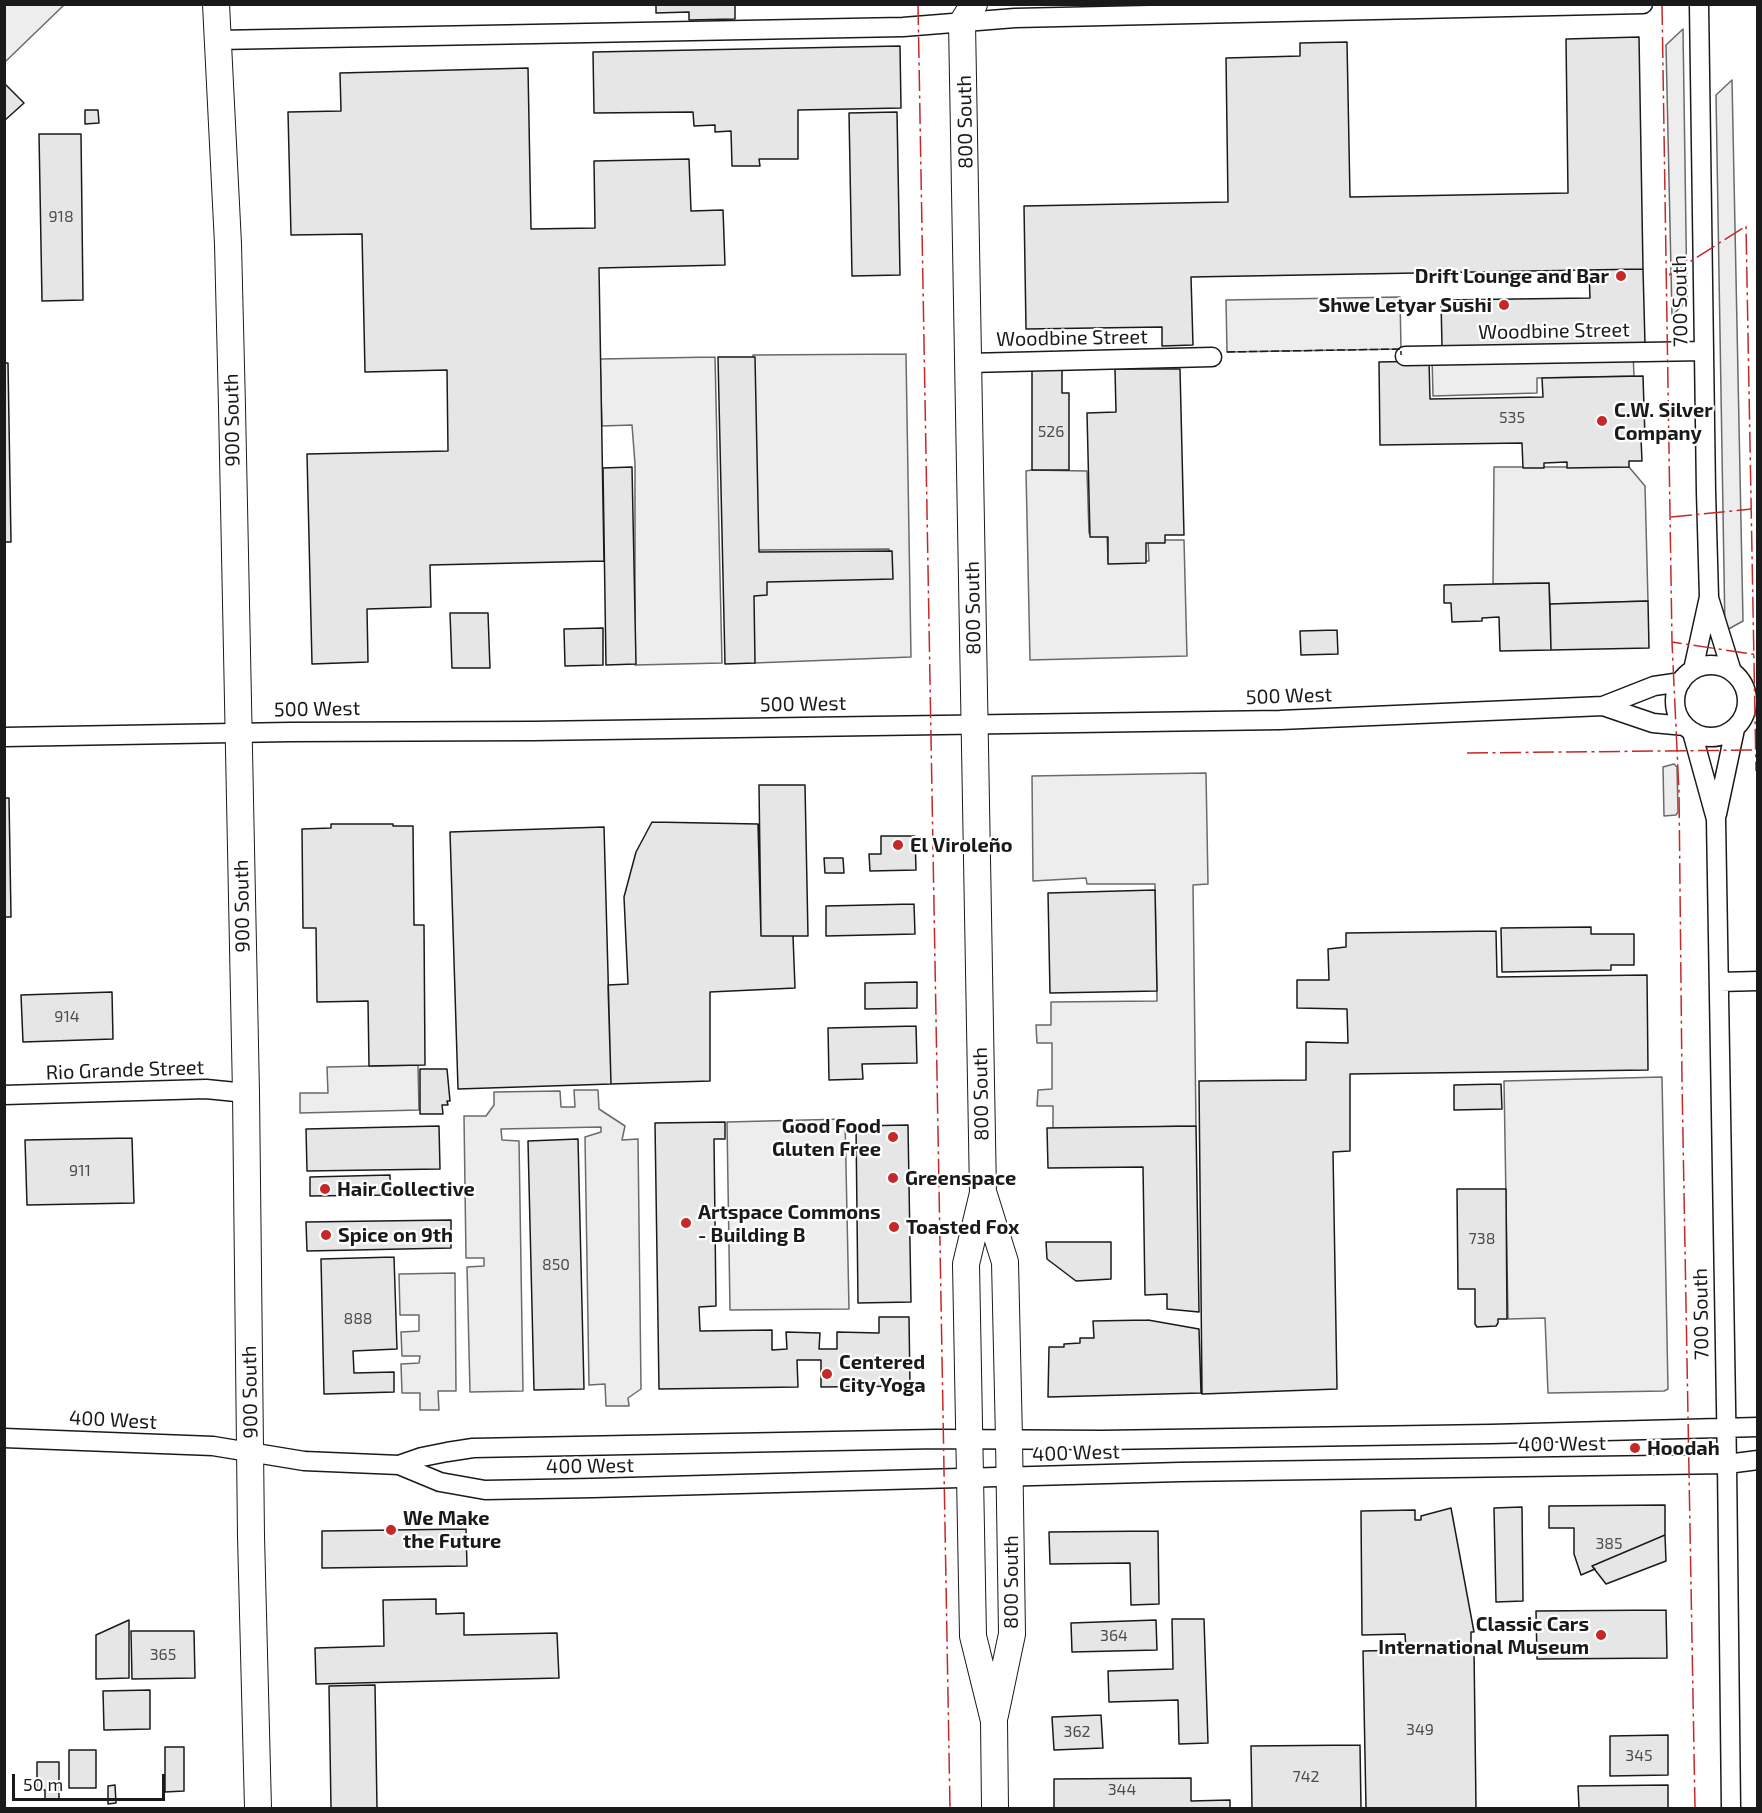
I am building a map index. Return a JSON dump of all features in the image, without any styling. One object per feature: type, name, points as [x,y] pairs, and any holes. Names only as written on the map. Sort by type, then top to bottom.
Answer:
[{"type":"street","name":"900 South","points":[[216,4],[228,244],[258,1809]]},
{"type":"street","points":[[218,40],[891,28],[962,11],[1015,18],[1643,4]]},
{"type":"street","name":"700 South","points":[[1687,676],[1709,597],[1699,4]]},
{"type":"street","name":"800 South","points":[[962,11],[983,1193],[966,1264],[969,1439],[973,1636],[994,1721]]},
{"type":"street","name":"Woodbine Street","points":[[1406,356],[1704,351]]},
{"type":"street","name":"Woodbine Street","points":[[969,363],[1212,357]]},
{"type":"street","name":"700 South","points":[[1709,597],[1736,676]]},
{"type":"street","points":[[1758,687],[1721,667],[1710,666],[1687,676],[1676,693],[1678,716],[1689,729],[1707,737],[1718,736],[1737,726],[1758,721]]},
{"type":"street","name":"500 West","points":[[4,737],[1280,720],[1603,706],[1687,676]]},
{"type":"street","points":[[1736,676],[1745,690],[1747,702],[1745,714],[1737,726]]},
{"type":"street","name":"500 West","points":[[1603,706],[1653,723],[1689,729]]},
{"type":"street","name":"700 South","points":[[1731,1809],[1716,819],[1737,726]]},
{"type":"street","name":"700 South","points":[[1689,729],[1716,819]]},
{"type":"street","points":[[1719,982],[1758,981]]},
{"type":"street","name":"Rio Grande Street","points":[[4,1095],[206,1089],[246,1093]]},
{"type":"street","name":"800 South","points":[[983,1193],[1005,1262],[1010,1478],[1012,1634],[994,1721],[995,1809]]},
{"type":"street","name":"400 West","points":[[399,1465],[422,1457],[472,1448],[969,1439],[1491,1434],[1758,1427]]},
{"type":"street","name":"400 West","points":[[4,1438],[213,1446],[304,1461],[399,1465],[440,1482],[485,1490],[1192,1472],[1727,1464],[1758,1460]]},
{"type":"shaded area","points":[[7,4],[64,5],[5,62],[4,7]]},
{"type":"shaded area","points":[[1683,29],[1687,300],[1672,316],[1666,45]]},
{"type":"shaded area","points":[[1732,80],[1743,621],[1725,631],[1716,95]]},
{"type":"shaded area","points":[[1400,297],[1401,349],[1227,352],[1226,300]]},
{"type":"shaded area","points":[[1633,352],[1634,376],[1537,378],[1537,393],[1433,396],[1432,356]]},
{"type":"shaded area","points":[[906,354],[911,657],[754,663],[753,581],[890,578],[889,549],[757,550],[753,355]]},
{"type":"shaded area","points":[[715,357],[722,663],[635,665],[635,464],[632,425],[602,426],[600,359]]},
{"type":"shaded area","points":[[1494,467],[1629,467],[1645,486],[1648,601],[1550,604],[1549,583],[1493,584]]},
{"type":"shaded area","points":[[1026,471],[1087,471],[1089,533],[1107,534],[1108,561],[1149,561],[1148,540],[1184,540],[1187,656],[1030,660]]},
{"type":"shaded area","points":[[1674,764],[1677,767],[1678,812],[1676,815],[1664,816],[1663,767]]},
{"type":"shaded area","points":[[1206,773],[1208,884],[1193,885],[1196,1126],[1053,1129],[1053,1106],[1037,1106],[1038,1090],[1052,1089],[1052,1043],[1037,1043],[1036,1025],[1051,1025],[1051,1002],[1157,1001],[1155,884],[1087,884],[1086,878],[1033,881],[1032,776]]},
{"type":"shaded area","points":[[418,1065],[419,1110],[300,1113],[300,1093],[328,1093],[327,1067]]},
{"type":"shaded area","points":[[1662,1077],[1668,1389],[1664,1391],[1548,1393],[1545,1318],[1508,1319],[1504,1081]]},
{"type":"shaded area","points":[[574,1090],[598,1090],[599,1109],[625,1126],[622,1140],[638,1139],[641,1389],[628,1398],[629,1406],[606,1406],[605,1384],[589,1385],[585,1137],[601,1132],[601,1127],[501,1129],[502,1140],[519,1141],[523,1391],[470,1392],[467,1267],[484,1266],[484,1258],[466,1258],[464,1116],[486,1116],[494,1105],[494,1092],[560,1091],[561,1107],[575,1107]]},
{"type":"shaded area","points":[[845,1119],[849,1309],[730,1310],[727,1122]]},
{"type":"shaded area","points":[[455,1273],[456,1391],[438,1391],[439,1410],[420,1410],[420,1393],[402,1393],[401,1364],[419,1363],[420,1356],[402,1356],[401,1332],[419,1331],[419,1315],[400,1315],[399,1274]]},
{"type":"building","points":[[656,4],[735,4],[735,19],[689,20],[689,12],[656,13]]},
{"type":"building","points":[[1639,37],[1643,269],[1191,277],[1193,345],[1162,346],[1162,327],[1026,329],[1024,206],[1228,202],[1226,58],[1300,56],[1300,43],[1347,42],[1350,197],[1568,193],[1566,39]]},
{"type":"building","points":[[900,46],[901,108],[798,110],[798,159],[759,159],[760,166],[732,166],[731,131],[715,132],[715,125],[694,126],[693,112],[594,113],[593,52]]},
{"type":"building","points":[[528,68],[531,229],[595,228],[594,161],[689,159],[691,211],[723,210],[725,265],[599,268],[604,561],[430,565],[431,607],[367,609],[368,662],[312,664],[307,454],[448,451],[447,370],[365,372],[362,234],[291,235],[288,112],[341,111],[340,73]]},
{"type":"building","points":[[4,83],[24,103],[4,121]]},
{"type":"building","points":[[85,110],[98,110],[99,123],[85,124]]},
{"type":"building","points":[[897,112],[900,275],[852,276],[849,113]]},
{"type":"building","points":[[39,134],[81,134],[83,300],[42,301]]},
{"type":"building","points":[[1643,269],[1645,344],[1442,347],[1441,300],[1590,298],[1589,270]]},
{"type":"building","points":[[718,357],[755,357],[759,552],[892,551],[893,579],[767,582],[767,595],[754,596],[755,663],[725,664]]},
{"type":"building","points":[[1429,361],[1430,399],[1543,397],[1542,378],[1643,376],[1645,438],[1641,438],[1642,461],[1629,461],[1629,467],[1567,468],[1567,462],[1544,463],[1544,468],[1523,468],[1522,443],[1380,445],[1379,362]]},
{"type":"building","points":[[4,363],[8,363],[11,542],[4,542]]},
{"type":"building","points":[[1032,368],[1062,368],[1062,393],[1069,393],[1069,470],[1032,470]]},
{"type":"building","points":[[1115,369],[1180,369],[1184,535],[1165,535],[1165,543],[1146,543],[1146,563],[1108,564],[1108,537],[1090,537],[1087,413],[1116,412]]},
{"type":"building","points":[[632,467],[636,664],[606,665],[603,468]]},
{"type":"building","points":[[1549,583],[1551,650],[1500,651],[1499,617],[1482,618],[1482,621],[1452,622],[1451,603],[1444,603],[1444,585]]},
{"type":"building","points":[[1648,601],[1649,648],[1551,650],[1550,604]]},
{"type":"building","points":[[450,613],[488,613],[490,668],[452,668]]},
{"type":"building","points":[[603,628],[603,665],[565,666],[564,629]]},
{"type":"building","points":[[1337,630],[1338,654],[1301,655],[1300,631]]},
{"type":"building","points":[[759,785],[805,785],[808,936],[761,936]]},
{"type":"building","points":[[4,798],[9,798],[11,917],[4,917]]},
{"type":"building","points":[[652,822],[758,824],[761,936],[793,936],[795,988],[710,992],[710,1081],[611,1084],[608,985],[628,984],[624,897],[636,852]]},
{"type":"building","points":[[331,824],[413,826],[414,925],[424,925],[425,1065],[369,1066],[368,1001],[317,1002],[316,928],[303,928],[302,829],[331,828]]},
{"type":"building","points":[[604,827],[611,1084],[458,1089],[450,832]]},
{"type":"building","name":"El Viroleño","points":[[881,836],[915,836],[916,870],[870,871],[869,854],[881,854]]},
{"type":"building","points":[[824,858],[843,858],[844,873],[825,873]]},
{"type":"building","points":[[1155,890],[1157,991],[1050,993],[1048,893]]},
{"type":"building","points":[[914,904],[915,934],[826,936],[826,906]]},
{"type":"building","points":[[1591,927],[1591,934],[1634,934],[1634,965],[1611,965],[1611,970],[1502,972],[1501,928]]},
{"type":"building","points":[[1496,931],[1497,977],[1647,975],[1648,1070],[1350,1074],[1350,1151],[1333,1152],[1337,1389],[1202,1394],[1199,1081],[1306,1080],[1306,1042],[1348,1043],[1347,1009],[1297,1008],[1297,980],[1329,980],[1328,949],[1346,947],[1346,933]]},
{"type":"building","points":[[917,982],[917,1008],[865,1009],[865,983]]},
{"type":"building","points":[[112,992],[113,1039],[23,1042],[21,995]]},
{"type":"building","points":[[916,1026],[917,1063],[862,1064],[863,1079],[829,1080],[828,1028]]},
{"type":"building","points":[[420,1069],[447,1069],[450,1101],[447,1101],[448,1105],[442,1105],[443,1114],[420,1114]]},
{"type":"building","points":[[1501,1084],[1502,1109],[1454,1110],[1454,1085]]},
{"type":"building","name":"Artspace Commons - Building B","points":[[725,1122],[725,1139],[714,1139],[716,1306],[699,1307],[700,1331],[772,1330],[772,1350],[787,1349],[786,1332],[820,1333],[819,1349],[837,1349],[837,1332],[879,1333],[879,1317],[909,1317],[910,1386],[821,1387],[821,1360],[797,1360],[798,1387],[659,1389],[655,1123]]},
{"type":"building","points":[[908,1125],[911,1302],[858,1303],[856,1126]]},
{"type":"building","points":[[439,1126],[440,1169],[307,1171],[306,1129]]},
{"type":"building","points":[[1196,1126],[1199,1312],[1167,1309],[1167,1294],[1145,1295],[1143,1167],[1048,1168],[1047,1128]]},
{"type":"building","points":[[132,1138],[134,1203],[27,1205],[25,1140]]},
{"type":"building","points":[[578,1139],[584,1389],[534,1390],[528,1141]]},
{"type":"building","points":[[390,1175],[390,1195],[310,1196],[310,1177]]},
{"type":"building","points":[[1457,1189],[1506,1189],[1507,1319],[1498,1319],[1496,1326],[1477,1327],[1475,1324],[1475,1289],[1458,1289]]},
{"type":"building","points":[[451,1220],[451,1248],[307,1251],[306,1222]]},
{"type":"building","points":[[1046,1242],[1111,1242],[1111,1279],[1076,1281],[1047,1259]]},
{"type":"building","points":[[394,1257],[397,1349],[353,1351],[354,1373],[394,1372],[394,1392],[324,1394],[321,1259]]},
{"type":"building","points":[[1148,1320],[1199,1329],[1201,1393],[1048,1397],[1049,1347],[1064,1347],[1064,1344],[1080,1343],[1080,1338],[1094,1338],[1093,1321]]},
{"type":"building","points":[[1665,1505],[1665,1535],[1592,1566],[1595,1569],[1581,1575],[1574,1554],[1574,1528],[1549,1528],[1549,1506]]},
{"type":"building","points":[[1522,1507],[1523,1601],[1496,1602],[1494,1508]]},
{"type":"building","points":[[1451,1508],[1474,1632],[1471,1632],[1471,1649],[1474,1649],[1476,1808],[1366,1808],[1363,1651],[1406,1650],[1405,1634],[1362,1635],[1361,1511],[1415,1510],[1415,1520],[1421,1520],[1421,1516]]},
{"type":"building","points":[[466,1529],[467,1566],[322,1568],[322,1531]]},
{"type":"building","points":[[1158,1531],[1159,1604],[1131,1605],[1130,1563],[1050,1564],[1049,1532]]},
{"type":"building","points":[[1665,1535],[1666,1561],[1606,1584],[1592,1566]]},
{"type":"building","points":[[436,1599],[436,1614],[464,1613],[464,1635],[557,1633],[559,1678],[316,1684],[315,1648],[384,1646],[383,1600]]},
{"type":"building","name":"Classic Cars International Museum","points":[[1666,1610],[1667,1658],[1537,1659],[1536,1611]]},
{"type":"building","points":[[1172,1619],[1204,1619],[1208,1743],[1179,1744],[1178,1700],[1109,1702],[1108,1671],[1173,1669]]},
{"type":"building","points":[[129,1620],[129,1678],[96,1679],[96,1635]]},
{"type":"building","points":[[1156,1620],[1157,1650],[1072,1652],[1071,1623]]},
{"type":"building","points":[[131,1631],[194,1631],[195,1678],[132,1679]]},
{"type":"building","points":[[375,1685],[377,1808],[331,1808],[329,1686]]},
{"type":"building","points":[[150,1690],[150,1729],[104,1730],[103,1691]]},
{"type":"building","points":[[1101,1715],[1103,1748],[1054,1750],[1052,1717]]},
{"type":"building","points":[[1668,1735],[1668,1775],[1610,1776],[1610,1736]]},
{"type":"building","points":[[1360,1745],[1361,1808],[1252,1808],[1251,1746]]},
{"type":"building","points":[[165,1747],[184,1747],[184,1791],[165,1792]]},
{"type":"building","points":[[69,1750],[96,1750],[96,1788],[69,1788]]},
{"type":"building","points":[[37,1762],[59,1762],[59,1800],[45,1800],[45,1790],[37,1789]]},
{"type":"building","points":[[1191,1778],[1191,1801],[1230,1800],[1230,1808],[1054,1808],[1054,1779]]},
{"type":"building","points":[[115,1785],[116,1803],[108,1804],[108,1786]]},
{"type":"building","points":[[1668,1785],[1668,1808],[1579,1808],[1578,1786]]},
{"type":"fence","points":[[1227,352],[1401,349],[1401,355]]},
{"type":"power","points":[[918,4],[950,1808]]},
{"type":"power","points":[[1662,4],[1672,642]]},
{"type":"power","points":[[1669,275],[1746,226],[1756,771]]},
{"type":"power","points":[[1671,517],[1752,509]]},
{"type":"power","points":[[1695,1808],[1679,792],[1672,642],[1758,655]]},
{"type":"power","points":[[1467,753],[1758,750]]},
{"type":"place","name":"Drift Lounge and Bar","points":[[1621,276]]},
{"type":"place","name":"Shwe Letyar Sushi","points":[[1504,305]]},
{"type":"place","name":"C.W. Silver Company","points":[[1602,421]]},
{"type":"place","name":"El Viroleño","points":[[898,845]]},
{"type":"place","name":"Good Food Gluten Free","points":[[893,1137]]},
{"type":"place","name":"Greenspace","points":[[893,1178]]},
{"type":"place","name":"Hair Collective","points":[[325,1189]]},
{"type":"place","name":"Artspace Commons - Building B","points":[[686,1223]]},
{"type":"place","name":"Toasted Fox","points":[[894,1227]]},
{"type":"place","name":"Spice on 9th","points":[[326,1235]]},
{"type":"place","name":"Centered City Yoga","points":[[827,1374]]},
{"type":"place","name":"Hoodah","points":[[1635,1448]]},
{"type":"place","name":"We Make the Future","points":[[391,1530]]},
{"type":"place","name":"Classic Cars International Museum","points":[[1601,1635]]}]
